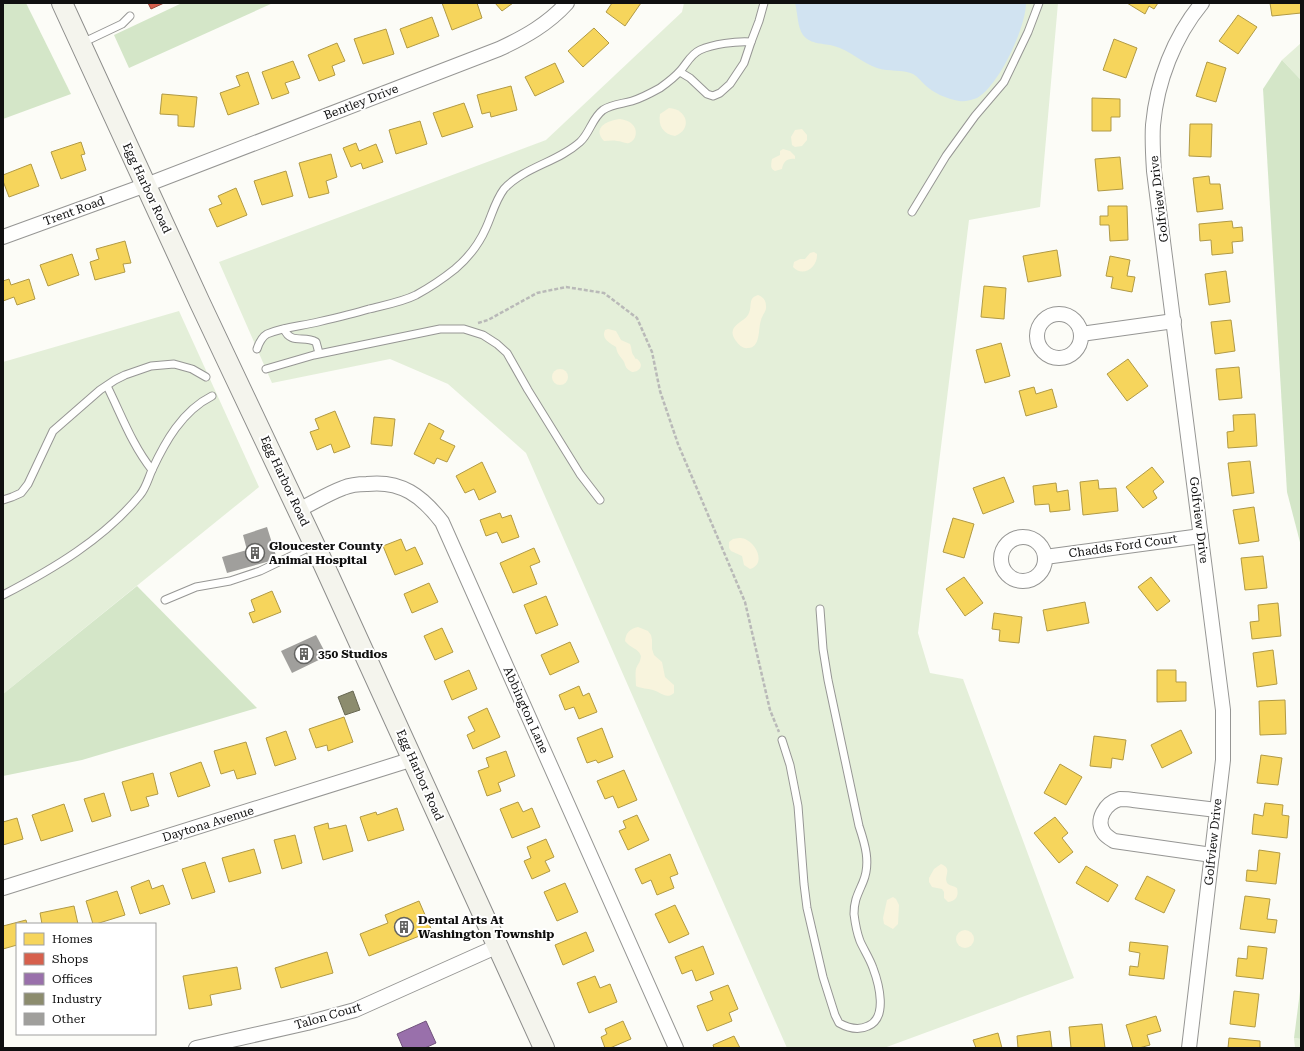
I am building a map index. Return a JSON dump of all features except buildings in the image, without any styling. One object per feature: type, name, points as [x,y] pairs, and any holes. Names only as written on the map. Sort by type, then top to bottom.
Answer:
[{"type":"main road","name":"Egg Harbor Road","points":[[62,3],[413,759],[544,1048]]},
{"type":"street","name":"Bentley Drive","points":[[146,185],[500,49],[541,27],[558,13],[567,3]]},
{"type":"street","name":"Golfview Drive","points":[[1189,1048],[1223,760],[1223,710],[1154,171],[1153,126],[1161,82],[1169,59],[1193,14],[1202,3]]},
{"type":"street","name":"Trent Road","points":[[3,237],[146,185]]},
{"type":"street","points":[[1081,334],[1174,321]]},
{"type":"street","name":"Abbington Lane","points":[[298,510],[344,488],[358,484],[392,484],[405,489],[420,498],[432,509],[442,522],[676,1048]]},
{"type":"street","name":"Chadds Ford Court","points":[[1045,557],[1201,536]]},
{"type":"street","name":"Daytona Avenue","points":[[3,888],[413,759]]},
{"type":"street","points":[[1212,855],[1114,841],[1104,834],[1099,822],[1102,811],[1120,799],[1217,810]]},
{"type":"street","name":"Talon Court","points":[[196,1048],[307,1023],[355,1010],[498,946]]},
{"type":"lane","points":[[680,72],[690,78],[707,94],[714,96],[720,94],[730,84],[744,63],[764,3]]},
{"type":"lane","points":[[912,212],[946,156],[970,123],[1004,82],[1030,27],[1039,3]]},
{"type":"lane","points":[[81,43],[122,24],[130,16]]},
{"type":"lane","points":[[257,349],[264,336],[268,334],[409,298],[447,276],[476,247],[486,229],[496,203],[503,190],[511,182],[569,151],[586,136],[594,120],[602,111],[616,104],[632,100],[660,88],[680,72],[695,52],[701,49],[734,42],[751,42]]},
{"type":"lane","points":[[284,329],[291,338],[308,339],[316,342],[320,353]]},
{"type":"lane","points":[[266,369],[320,353],[440,329],[464,329],[483,335],[507,353],[577,470],[600,500]]},
{"type":"lane","points":[[3,500],[21,493],[28,484],[53,431],[62,422],[116,380],[142,369],[162,364],[182,366],[192,369],[206,377]]},
{"type":"lane","points":[[107,386],[136,446],[143,459],[152,470]]},
{"type":"lane","points":[[3,595],[28,582],[82,548],[96,538],[128,508],[141,494],[166,443],[178,425],[204,400],[212,396]]},
{"type":"lane","points":[[165,600],[196,587],[246,576],[260,571],[314,545]]},
{"type":"lane","points":[[782,740],[794,784],[800,832],[805,899],[823,977],[839,1023],[853,1029],[869,1026],[875,1022],[880,1013],[881,1001],[874,969],[860,940],[854,914],[858,893],[864,882],[867,871],[868,860],[859,826],[828,680],[823,649],[820,609]]},
{"type":"path","points":[[464,329],[488,320],[537,293],[566,286],[604,292],[637,318],[652,352],[660,391],[678,444],[745,602],[770,710],[782,740]]},
{"type":"green space","points":[[3,3],[26,3],[71,94],[3,119]]},
{"type":"green space","points":[[182,3],[273,3],[129,68],[114,35]]},
{"type":"green space","points":[[684,3],[1058,3],[1040,207],[969,220],[918,633],[930,673],[963,679],[1074,978],[884,1048],[787,1048],[526,453],[448,384],[390,359],[272,383],[219,262],[546,140],[682,12]]},
{"type":"green space","points":[[1301,43],[1301,80],[1282,60]]},
{"type":"green space","points":[[1282,60],[1301,80],[1301,546],[1287,492],[1263,89]]},
{"type":"green space","points":[[179,311],[259,487],[3,694],[3,362]]},
{"type":"green space","points":[[137,586],[257,708],[82,760],[3,776],[3,694]]},
{"type":"green space","points":[[1301,984],[1301,1039],[1294,1038]]},
{"type":"green space","points":[[1294,1038],[1301,1039],[1301,1048],[1295,1048]]},
{"type":"sand","points":[[669,108],[680,112],[684,115],[686,120],[684,129],[681,133],[675,136],[664,131],[660,122],[660,114]]},
{"type":"sand","points":[[620,119],[628,121],[634,126],[636,134],[632,142],[604,141],[599,132],[600,128],[611,121]]},
{"type":"sand","points":[[802,129],[807,135],[807,140],[802,146],[795,147],[792,145],[791,137],[795,130]]},
{"type":"sand","points":[[783,149],[790,151],[795,156],[795,159],[784,162],[782,169],[775,171],[773,170],[771,164],[772,159],[780,155],[780,151]]},
{"type":"sand","points":[[814,252],[817,254],[817,259],[809,270],[801,271],[793,267],[794,262],[800,259],[805,259],[810,253]]},
{"type":"sand","points":[[758,295],[765,300],[766,310],[760,324],[755,345],[744,348],[733,336],[734,328],[746,318],[750,309],[752,298]]},
{"type":"sand","points":[[608,329],[616,331],[621,340],[630,344],[635,359],[638,360],[641,365],[638,370],[632,372],[626,367],[616,347],[604,336],[605,330]]},
{"type":"sand","points":[[560,369],[567,374],[568,377],[563,384],[560,385],[553,380],[552,377],[557,370]]},
{"type":"sand","points":[[733,539],[744,539],[753,545],[758,554],[758,563],[750,569],[744,565],[742,556],[731,551],[729,548],[729,542]]},
{"type":"sand","points":[[638,627],[648,631],[651,635],[654,655],[662,662],[665,677],[674,685],[674,693],[671,695],[666,696],[653,690],[636,686],[636,671],[641,656],[638,651],[625,641],[626,635],[629,631]]},
{"type":"sand","points":[[941,864],[947,868],[946,879],[948,884],[957,888],[958,893],[953,901],[948,902],[944,898],[944,892],[942,889],[932,887],[929,882],[929,878],[934,869]]},
{"type":"sand","points":[[893,897],[899,905],[898,924],[893,929],[884,924],[883,918],[887,900]]},
{"type":"sand","points":[[965,930],[971,933],[974,939],[971,945],[965,948],[959,945],[956,939],[959,933]]},
{"type":"water","points":[[795,3],[1026,3],[1025,13],[1016,40],[1002,69],[994,81],[977,98],[968,101],[961,101],[950,99],[936,93],[913,74],[877,68],[840,48],[810,41],[801,31]]},
{"type":"place","name":"Gloucester County Animal Hospital","points":[[255,553]]},
{"type":"place","name":"350 Studios","points":[[304,654]]},
{"type":"place","name":"Dental Arts At Washington Township","points":[[404,927]]}]
